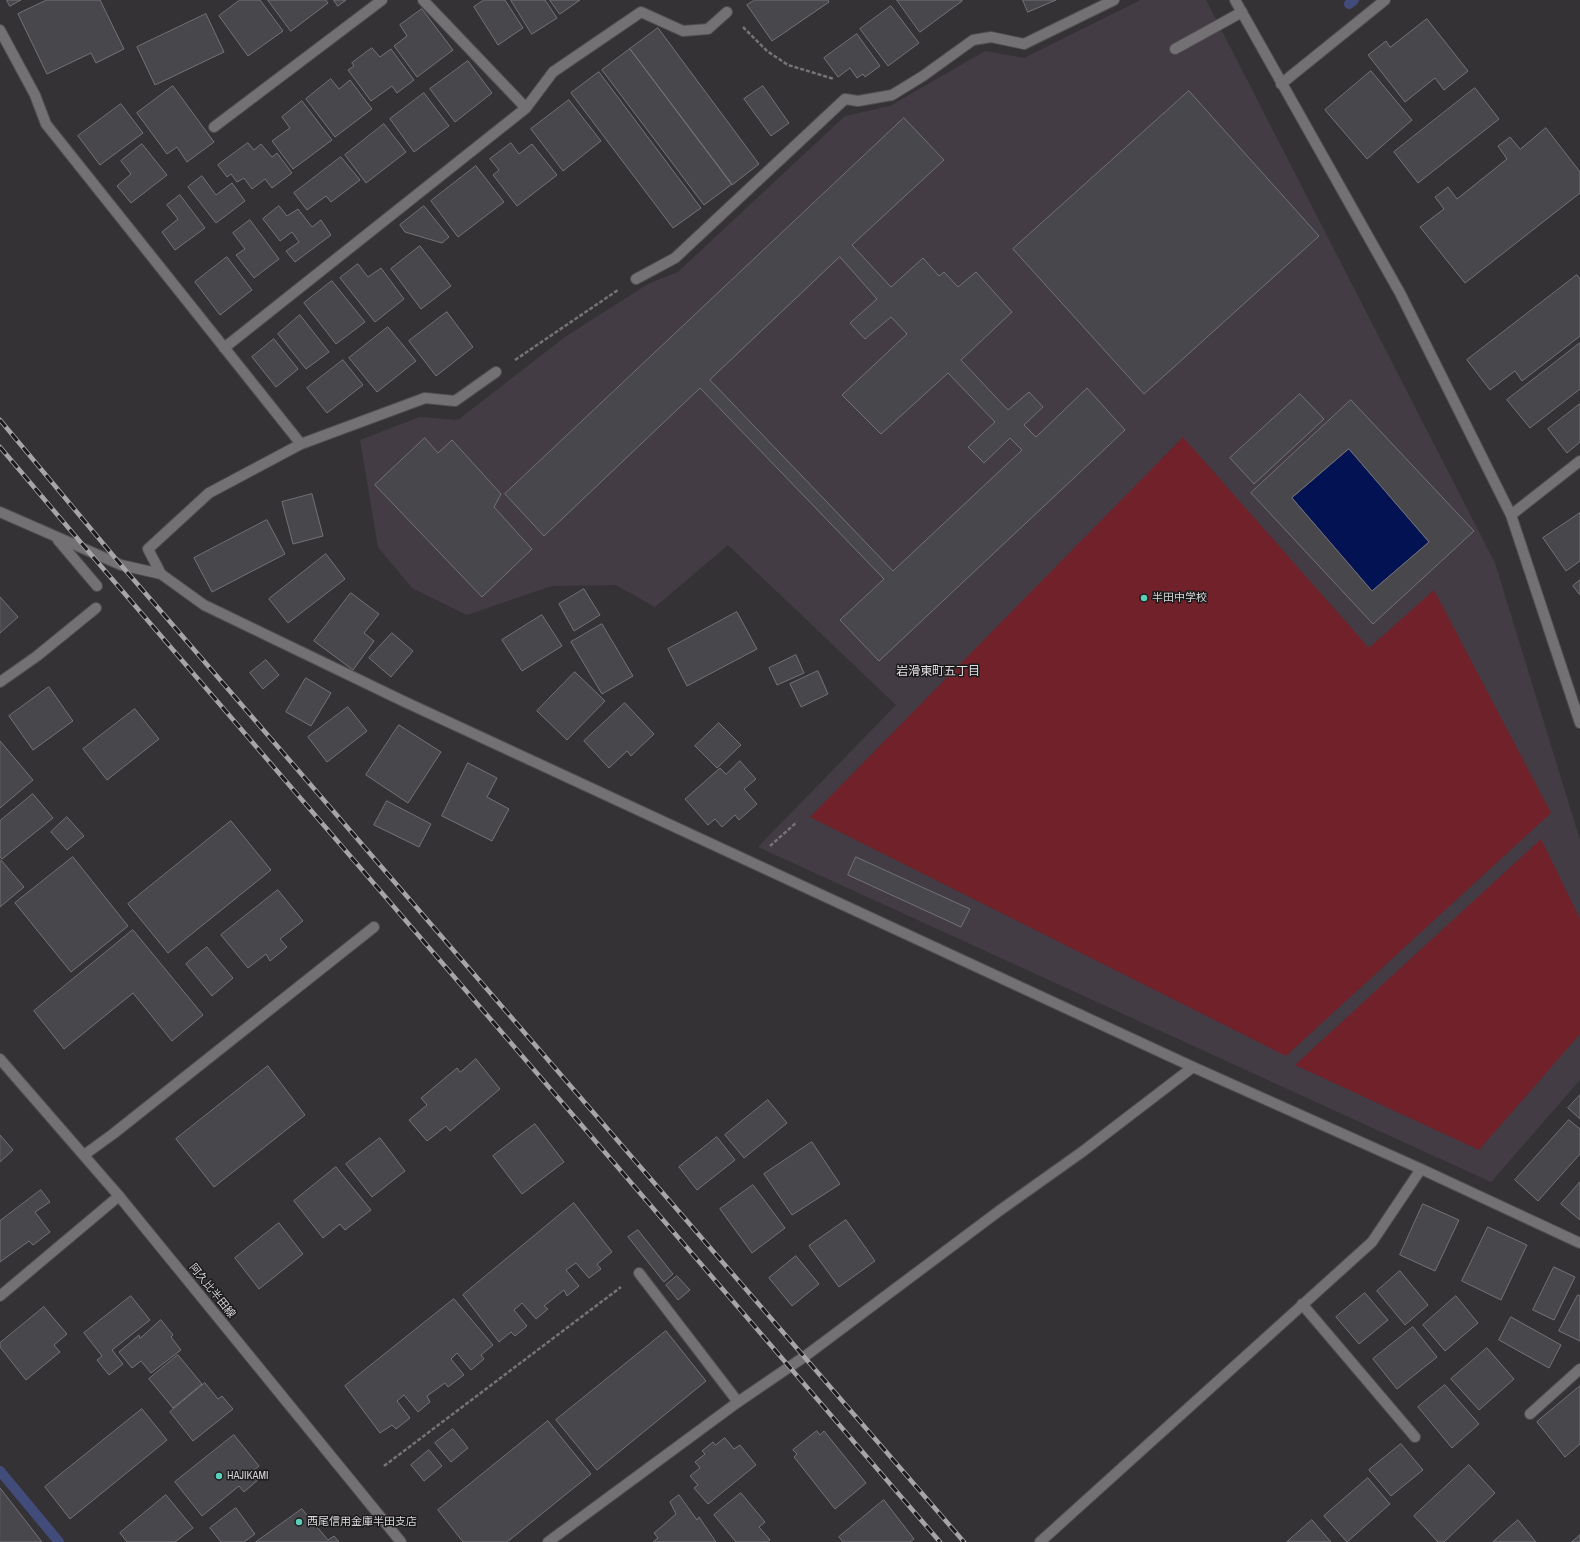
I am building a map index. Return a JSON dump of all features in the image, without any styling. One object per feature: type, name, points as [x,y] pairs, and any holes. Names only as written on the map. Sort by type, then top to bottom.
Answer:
[{"type":"street","points":[[214,127],[382,0]]},
{"type":"street","points":[[423,0],[526,108]]},
{"type":"street","points":[[636,279],[675,258],[845,99],[858,101],[892,95],[923,76],[973,40],[991,37],[1024,44],[1114,0]]},
{"type":"street","points":[[1235,0],[1400,294],[1511,515],[1580,723]]},
{"type":"street","points":[[1281,84],[1385,0]]},
{"type":"street","points":[[224,348],[526,108],[553,72],[641,12],[683,30],[708,29],[727,12]]},
{"type":"street","points":[[1175,49],[1242,12]]},
{"type":"street","points":[[0,30],[35,95],[46,124],[301,444]]},
{"type":"street","points":[[160,574],[148,549],[209,493],[301,444],[425,398],[455,401],[496,372]]},
{"type":"street","points":[[1511,515],[1580,461]]},
{"type":"street","points":[[0,512],[121,564],[160,574],[204,605],[403,701],[1193,1067],[1421,1168],[1580,1243]]},
{"type":"street","points":[[57,537],[97,586]]},
{"type":"street","points":[[0,682],[37,656],[96,608]]},
{"type":"street","points":[[84,1155],[113,1134],[374,927]]},
{"type":"street","name":"阿久比半田線","points":[[0,1059],[119,1196],[401,1542]]},
{"type":"street","points":[[548,1542],[738,1402],[799,1360],[999,1211],[1082,1152],[1193,1067]]},
{"type":"street","points":[[1040,1542],[1372,1242],[1421,1168]]},
{"type":"street","points":[[0,1296],[119,1196]]},
{"type":"street","points":[[639,1273],[738,1402]]},
{"type":"street","points":[[1302,1304],[1415,1437]]},
{"type":"street","points":[[1530,1414],[1580,1369]]},
{"type":"path","points":[[727,12],[766,51],[788,65],[847,83],[858,101]]},
{"type":"path","points":[[496,372],[636,279]]},
{"type":"path","points":[[751,862],[797,822]]},
{"type":"path","points":[[384,1466],[639,1273]]},
{"type":"shaded area","name":"半田中学校","points":[[1141,0],[1206,0],[1495,563],[1580,840],[1580,1080],[1491,1182],[758,847],[896,705],[728,545],[655,607],[616,585],[551,586],[467,615],[412,588],[378,547],[360,440],[420,417],[458,420],[565,337],[648,284],[678,272],[845,116],[890,106],[985,51],[1024,58]]},
{"type":"shaded area","points":[[1183,437],[1369,648],[1434,590],[1551,813],[1286,1056],[810,817]]},
{"type":"shaded area","points":[[1349,449],[1429,542],[1372,591],[1292,498]]},
{"type":"shaded area","points":[[1541,839],[1580,919],[1580,1034],[1479,1150],[1295,1065]]},
{"type":"building","points":[[7,0],[21,0],[10,6]]},
{"type":"building","points":[[47,0],[100,0],[124,49],[96,63],[91,53],[47,74],[18,14]]},
{"type":"building","points":[[240,0],[260,0],[283,31],[248,56],[219,16]]},
{"type":"building","points":[[268,0],[326,0],[328,3],[291,31]]},
{"type":"building","points":[[334,0],[346,0],[338,6]]},
{"type":"building","points":[[484,0],[505,0],[523,28],[498,45],[474,7]]},
{"type":"building","points":[[511,0],[545,0],[557,18],[532,34]]},
{"type":"building","points":[[550,0],[580,0],[560,14]]},
{"type":"building","points":[[755,0],[828,0],[829,2],[772,41],[747,5]]},
{"type":"building","points":[[897,0],[962,0],[962,1],[920,32]]},
{"type":"building","points":[[1023,0],[1056,0],[1028,12]]},
{"type":"building","points":[[891,6],[919,43],[888,66],[860,29]]},
{"type":"building","points":[[422,9],[453,50],[417,77],[394,46],[407,36],[400,25]]},
{"type":"building","points":[[206,14],[224,52],[155,85],[137,47]]},
{"type":"building","points":[[1427,19],[1468,71],[1444,90],[1435,78],[1405,102],[1368,55],[1386,41],[1390,47]]},
{"type":"building","points":[[658,28],[759,164],[732,185],[630,49]]},
{"type":"building","points":[[857,34],[880,66],[865,77],[863,74],[857,78],[850,68],[838,77],[824,58]]},
{"type":"building","points":[[372,48],[380,57],[391,49],[414,80],[397,93],[392,86],[371,101],[348,70],[354,66],[352,63]]},
{"type":"building","points":[[630,49],[732,184],[704,205],[602,70]]},
{"type":"building","points":[[468,61],[492,93],[455,122],[430,89]]},
{"type":"building","points":[[1371,71],[1412,120],[1367,159],[1325,110]]},
{"type":"building","points":[[599,72],[701,208],[673,228],[571,93]]},
{"type":"building","points":[[331,79],[339,89],[350,80],[372,109],[335,137],[306,99]]},
{"type":"building","points":[[173,86],[214,142],[187,162],[177,147],[167,154],[137,113]]},
{"type":"building","points":[[763,86],[789,123],[771,136],[744,99]]},
{"type":"building","points":[[1475,88],[1499,119],[1418,183],[1394,152]]},
{"type":"building","points":[[1189,91],[1319,236],[1144,394],[1013,249]]},
{"type":"building","points":[[424,93],[449,126],[414,152],[390,119]]},
{"type":"building","points":[[569,100],[601,141],[563,171],[531,129]]},
{"type":"building","points":[[302,101],[332,140],[293,169],[272,141],[290,128],[282,117]]},
{"type":"building","points":[[121,104],[143,133],[100,165],[78,136]]},
{"type":"building","points":[[904,118],[944,160],[852,245],[891,287],[923,258],[939,276],[944,272],[958,287],[976,272],[1012,312],[961,360],[1008,410],[1029,392],[1043,407],[1024,425],[1036,437],[1087,388],[1125,430],[879,661],[840,620],[884,579],[700,388],[544,536],[505,494]],"holes":[[[840,257],[877,299],[850,323],[865,339],[891,317],[907,334],[842,395],[881,434],[948,373],[995,422],[968,447],[984,463],[1010,438],[1022,450],[893,571],[710,380]]]},
{"type":"building","points":[[384,124],[406,152],[366,183],[345,155]]},
{"type":"building","points":[[1546,128],[1580,172],[1580,193],[1465,283],[1420,227],[1444,209],[1435,197],[1448,187],[1457,199],[1507,159],[1498,146],[1510,137],[1520,149]]},
{"type":"building","points":[[248,143],[254,150],[261,144],[272,157],[277,153],[292,173],[272,188],[265,179],[252,189],[244,178],[237,182],[231,174],[227,177],[218,165]]},
{"type":"building","points":[[511,143],[519,154],[532,144],[557,175],[517,206],[493,175],[499,170],[490,159]]},
{"type":"building","points":[[142,144],[167,175],[131,203],[117,186],[131,174],[121,161]]},
{"type":"building","points":[[341,157],[360,180],[331,202],[326,196],[307,210],[294,193]]},
{"type":"building","points":[[476,166],[504,202],[458,237],[431,201]]},
{"type":"building","points":[[202,176],[216,195],[232,183],[245,201],[216,223],[188,187]]},
{"type":"building","points":[[180,195],[205,228],[175,250],[162,232],[178,219],[167,205]]},
{"type":"building","points":[[279,206],[287,216],[298,209],[312,227],[321,220],[331,235],[295,262],[286,251],[299,242],[292,232],[280,241],[263,219]]},
{"type":"building","points":[[424,206],[449,237],[442,243],[405,232],[400,225]]},
{"type":"building","points":[[250,220],[279,259],[254,278],[236,255],[245,249],[233,233]]},
{"type":"building","points":[[420,246],[451,286],[421,309],[391,269]]},
{"type":"building","points":[[227,257],[252,290],[220,315],[195,282]]},
{"type":"building","points":[[358,264],[368,277],[381,268],[404,299],[375,322],[340,278]]},
{"type":"building","points":[[1577,275],[1580,279],[1580,336],[1522,381],[1515,371],[1490,390],[1467,360]]},
{"type":"building","points":[[332,281],[365,322],[336,344],[304,303]]},
{"type":"building","points":[[447,312],[473,347],[436,376],[409,341]]},
{"type":"building","points":[[300,315],[329,352],[306,369],[278,334]]},
{"type":"building","points":[[388,327],[416,361],[377,392],[349,358]]},
{"type":"building","points":[[274,339],[298,369],[276,387],[252,357]]},
{"type":"building","points":[[1580,343],[1580,389],[1530,428],[1507,400]]},
{"type":"building","points":[[343,360],[363,385],[327,413],[307,388]]},
{"type":"building","points":[[1300,394],[1324,419],[1254,484],[1230,458]]},
{"type":"building","points":[[1351,400],[1474,531],[1373,624],[1251,493]],"holes":[[[1349,449],[1429,542],[1372,591],[1292,498]]]},
{"type":"building","points":[[1580,404],[1580,442],[1567,453],[1548,429]]},
{"type":"building","points":[[425,438],[438,453],[452,440],[501,494],[494,507],[532,549],[482,597],[375,485]]},
{"type":"building","points":[[312,494],[323,536],[293,544],[282,502]]},
{"type":"building","points":[[1580,513],[1580,561],[1566,571],[1543,538]]},
{"type":"building","points":[[267,520],[285,554],[212,592],[194,558]]},
{"type":"building","points":[[326,554],[345,579],[288,623],[269,599]]},
{"type":"building","points":[[1580,580],[1580,595],[1573,586]]},
{"type":"building","points":[[584,589],[600,615],[574,631],[559,604]]},
{"type":"building","points":[[351,593],[379,614],[364,633],[374,641],[353,670],[314,641]]},
{"type":"building","points":[[0,597],[18,617],[0,633]]},
{"type":"building","points":[[737,612],[757,649],[687,686],[668,649]]},
{"type":"building","points":[[542,615],[562,646],[522,671],[502,640]]},
{"type":"building","points":[[602,624],[633,676],[602,694],[571,642]]},
{"type":"building","points":[[392,633],[413,651],[391,677],[369,658]]},
{"type":"building","points":[[796,655],[804,673],[777,685],[769,668]]},
{"type":"building","points":[[266,660],[279,675],[263,689],[250,673]]},
{"type":"building","points":[[818,671],[828,694],[801,707],[790,684]]},
{"type":"building","points":[[575,672],[605,701],[567,740],[537,711]]},
{"type":"building","points":[[306,678],[331,693],[311,726],[286,712]]},
{"type":"building","points":[[49,687],[73,721],[33,750],[9,716]]},
{"type":"building","points":[[625,703],[654,734],[631,756],[627,751],[609,768],[584,741]]},
{"type":"building","points":[[348,707],[367,731],[327,762],[308,737]]},
{"type":"building","points":[[135,709],[159,739],[107,780],[83,749]]},
{"type":"building","points":[[719,723],[741,745],[717,768],[695,746]]},
{"type":"building","points":[[399,725],[441,752],[408,803],[366,775]]},
{"type":"building","points":[[0,741],[33,780],[0,808]]},
{"type":"building","points":[[740,761],[756,779],[744,789],[757,804],[739,820],[735,815],[722,827],[715,819],[708,825],[685,799],[720,768],[726,774]]},
{"type":"building","points":[[468,763],[497,778],[487,797],[509,809],[492,841],[442,816]]},
{"type":"building","points":[[33,794],[53,818],[2,859],[0,857],[0,821]]},
{"type":"building","points":[[387,801],[431,824],[419,847],[374,825]]},
{"type":"building","points":[[67,817],[84,836],[67,850],[51,832]]},
{"type":"building","points":[[231,821],[271,870],[168,953],[128,904]]},
{"type":"building","points":[[73,857],[128,926],[71,972],[15,903]]},
{"type":"building","points":[[856,857],[970,909],[961,927],[848,875]]},
{"type":"building","points":[[1,860],[24,887],[0,907],[0,861]]},
{"type":"building","points":[[278,890],[303,921],[280,939],[287,947],[270,961],[266,954],[248,968],[221,935]]},
{"type":"building","points":[[133,930],[203,1015],[172,1041],[133,993],[64,1049],[34,1011]]},
{"type":"building","points":[[207,947],[233,978],[212,996],[186,964]]},
{"type":"building","points":[[476,1059],[500,1089],[450,1131],[446,1126],[427,1141],[409,1120],[427,1105],[421,1098],[457,1068],[460,1072]]},
{"type":"building","points":[[268,1066],[305,1115],[214,1187],[176,1139]]},
{"type":"building","points":[[1580,1095],[1580,1119],[1568,1108]]},
{"type":"building","points":[[768,1100],[787,1123],[744,1158],[725,1135]]},
{"type":"building","points":[[1569,1120],[1580,1129],[1580,1154],[1538,1201],[1515,1180]]},
{"type":"building","points":[[535,1124],[564,1162],[522,1194],[493,1156]]},
{"type":"building","points":[[0,1135],[13,1150],[0,1162]]},
{"type":"building","points":[[717,1137],[735,1160],[697,1190],[679,1167]]},
{"type":"building","points":[[380,1138],[405,1171],[372,1197],[346,1164]]},
{"type":"building","points":[[812,1142],[840,1184],[792,1215],[764,1174]]},
{"type":"building","points":[[336,1167],[371,1210],[345,1230],[340,1224],[323,1238],[294,1201]]},
{"type":"building","points":[[1580,1182],[1580,1220],[1561,1204]]},
{"type":"building","points":[[753,1185],[785,1228],[752,1253],[720,1209]]},
{"type":"building","points":[[41,1190],[50,1202],[35,1212],[50,1232],[33,1245],[29,1241],[0,1262],[0,1221]]},
{"type":"building","points":[[574,1203],[612,1252],[597,1264],[601,1269],[589,1278],[576,1263],[566,1270],[579,1286],[567,1296],[564,1290],[544,1306],[548,1309],[536,1319],[522,1303],[514,1310],[527,1326],[515,1336],[511,1332],[499,1342],[463,1295]]},
{"type":"building","points":[[1423,1204],[1459,1220],[1435,1271],[1400,1255]]},
{"type":"building","points":[[846,1220],[875,1261],[839,1287],[809,1246]]},
{"type":"building","points":[[279,1223],[303,1254],[259,1289],[235,1258]]},
{"type":"building","points":[[1488,1227],[1527,1245],[1501,1300],[1462,1281]]},
{"type":"building","points":[[638,1230],[673,1274],[664,1282],[628,1237]]},
{"type":"building","points":[[796,1256],[819,1284],[792,1306],[769,1278]]},
{"type":"building","points":[[1554,1267],[1575,1277],[1554,1320],[1533,1310]]},
{"type":"building","points":[[1400,1271],[1428,1305],[1405,1325],[1377,1291]]},
{"type":"building","points":[[677,1276],[690,1290],[678,1300],[666,1285]]},
{"type":"building","points":[[1365,1293],[1388,1320],[1359,1344],[1336,1317]]},
{"type":"building","points":[[1578,1295],[1580,1296],[1580,1341],[1559,1331]]},
{"type":"building","points":[[131,1296],[150,1320],[112,1350],[123,1364],[109,1375],[97,1360],[102,1356],[84,1333]]},
{"type":"building","points":[[1456,1296],[1478,1323],[1445,1351],[1423,1325]]},
{"type":"building","points":[[454,1299],[493,1345],[481,1355],[484,1359],[471,1370],[457,1353],[451,1359],[464,1375],[448,1387],[445,1383],[427,1396],[430,1402],[418,1412],[404,1395],[397,1401],[410,1418],[396,1429],[392,1425],[380,1433],[345,1386]]},
{"type":"building","points":[[44,1307],[67,1334],[54,1345],[60,1352],[26,1380],[0,1347],[0,1343]]},
{"type":"building","points":[[1511,1317],[1561,1345],[1549,1368],[1499,1340]]},
{"type":"building","points":[[161,1320],[173,1335],[171,1337],[181,1350],[151,1373],[141,1361],[132,1368],[119,1352],[139,1335],[140,1338]]},
{"type":"building","points":[[1413,1327],[1437,1357],[1397,1389],[1373,1359]]},
{"type":"building","points":[[666,1331],[706,1381],[597,1470],[556,1420]]},
{"type":"building","points":[[1487,1348],[1514,1379],[1479,1410],[1451,1379]]},
{"type":"building","points":[[178,1355],[202,1384],[173,1408],[149,1379]]},
{"type":"building","points":[[205,1383],[218,1399],[222,1396],[233,1409],[193,1441],[170,1412]]},
{"type":"building","points":[[1445,1385],[1479,1424],[1452,1448],[1418,1407]]},
{"type":"building","points":[[1580,1386],[1580,1444],[1565,1457],[1537,1422]]},
{"type":"building","points":[[142,1409],[167,1440],[70,1519],[45,1487]]},
{"type":"building","points":[[548,1421],[591,1474],[507,1542],[463,1542],[438,1510]]},
{"type":"building","points":[[453,1429],[468,1448],[451,1462],[435,1443]]},
{"type":"building","points":[[817,1431],[820,1435],[824,1431],[866,1483],[835,1509],[794,1457],[797,1454],[793,1450]]},
{"type":"building","name":"HAJIKAMI","points":[[234,1435],[259,1466],[252,1472],[259,1479],[244,1492],[239,1486],[202,1516],[175,1482]]},
{"type":"building","points":[[725,1438],[734,1449],[740,1445],[756,1465],[708,1504],[694,1488],[698,1485],[690,1476],[700,1468],[695,1462],[705,1454],[702,1451],[713,1442],[715,1445]]},
{"type":"building","points":[[1401,1444],[1423,1470],[1391,1496],[1369,1470]]},
{"type":"building","points":[[429,1450],[442,1466],[424,1481],[411,1465]]},
{"type":"building","points":[[1469,1465],[1495,1493],[1444,1542],[1438,1542],[1414,1516]]},
{"type":"building","points":[[1368,1478],[1390,1504],[1347,1542],[1324,1516]]},
{"type":"building","points":[[0,1488],[42,1542],[0,1542]]},
{"type":"building","points":[[741,1493],[765,1522],[759,1527],[770,1540],[767,1542],[736,1542],[714,1515]]},
{"type":"building","points":[[166,1495],[193,1528],[175,1542],[127,1542],[120,1533]]},
{"type":"building","points":[[679,1495],[697,1520],[699,1517],[716,1542],[653,1542],[658,1538],[654,1533],[676,1514],[670,1502]]},
{"type":"building","points":[[884,1500],[914,1539],[910,1542],[843,1542],[839,1537]]},
{"type":"building","points":[[236,1508],[255,1534],[244,1542],[221,1542],[210,1528]]},
{"type":"building","name":"西尾信用金庫半田支店","points":[[302,1509],[328,1540],[334,1536],[339,1542],[256,1542]]},
{"type":"building","points":[[1312,1520],[1331,1542],[1287,1542]]},
{"type":"building","points":[[1518,1520],[1536,1542],[1493,1542]]},
{"type":"building","points":[[1580,1535],[1580,1542],[1572,1542]]},
{"type":"waterway","points":[[1349,4],[1354,0]]},
{"type":"waterway","points":[[0,1471],[59,1542]]},
{"type":"railway","points":[[0,420],[121,565],[964,1542]]},
{"type":"railway","points":[[0,447],[940,1542]]},
{"type":"place","name":"半田中学校","points":[[1144,598]]},
{"type":"place","name":"HAJIKAMI","points":[[219,1476]]},
{"type":"place","name":"西尾信用金庫半田支店","points":[[299,1522]]},
{"type":"district","name":"岩滑東町五丁目","points":[[938,672]]}]
